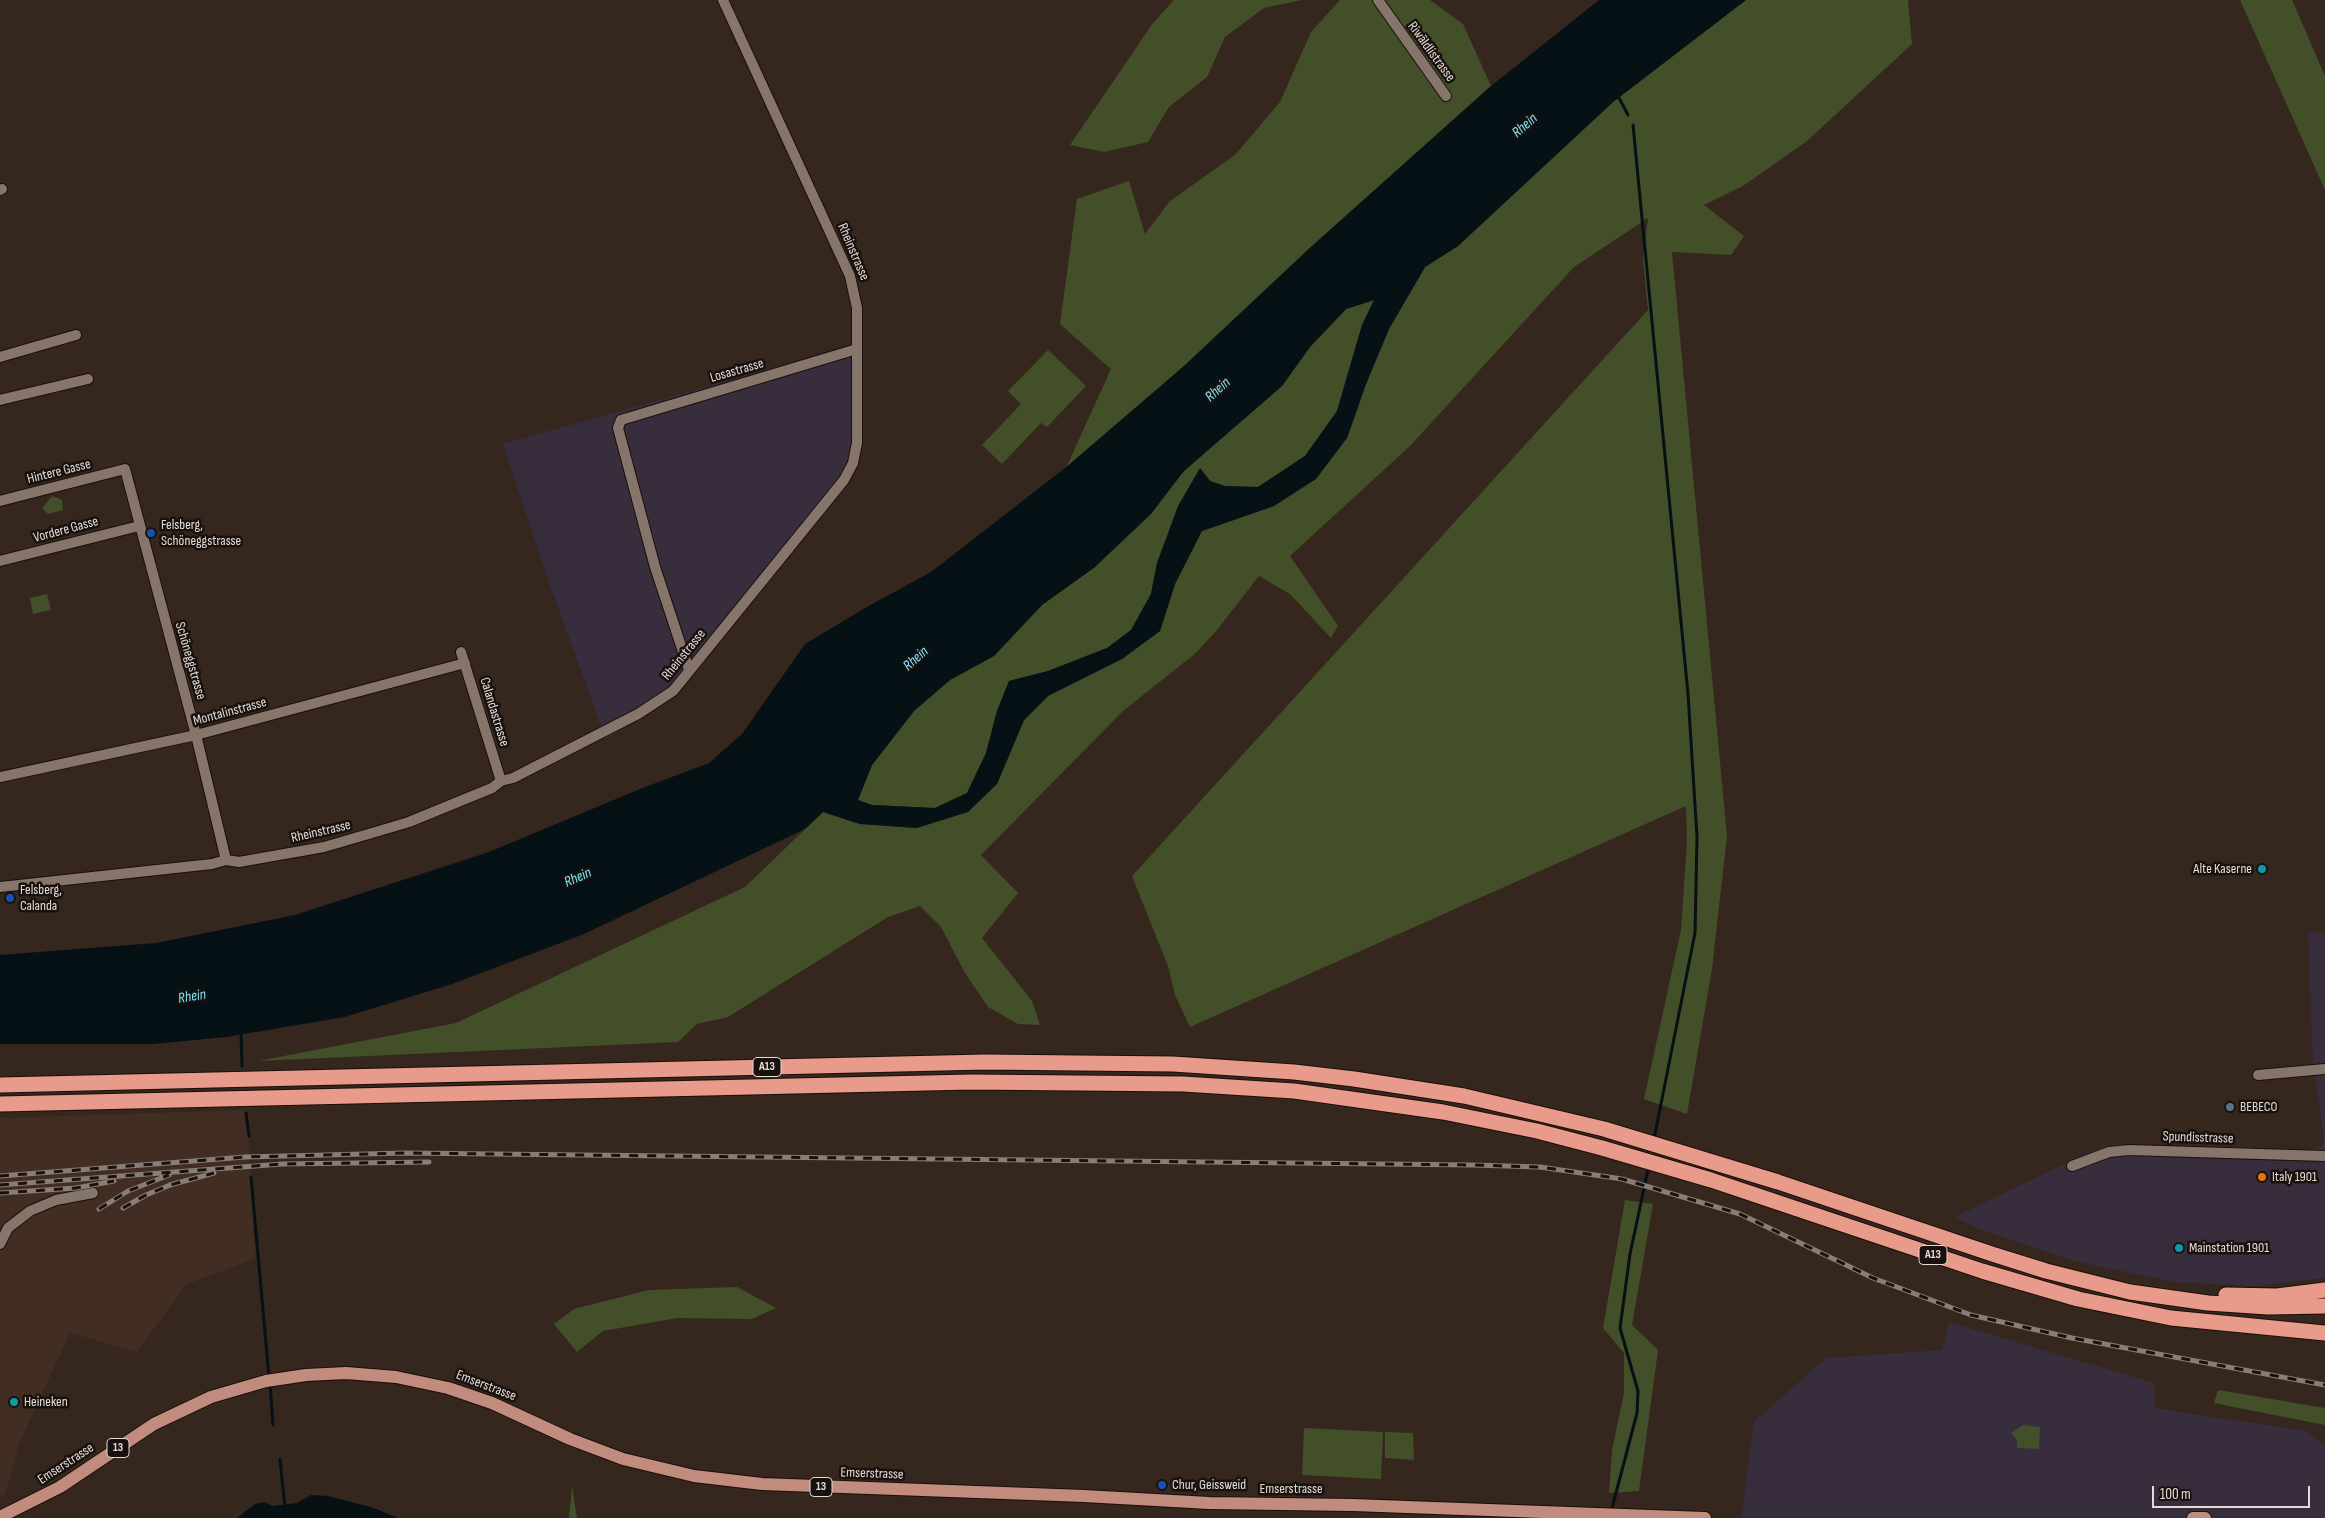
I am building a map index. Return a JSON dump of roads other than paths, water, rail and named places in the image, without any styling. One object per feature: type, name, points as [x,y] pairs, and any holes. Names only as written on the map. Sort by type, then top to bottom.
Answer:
[{"type":"highway","name":"A13","points":[[0,1085],[1074,1061],[1173,1064],[1294,1072],[1410,1087],[1535,1111],[1653,1143],[1778,1182],[2046,1271],[2160,1297],[2249,1306],[2325,1306]]},
{"type":"highway","name":"A13","points":[[0,1104],[952,1082],[1111,1081],[1313,1093],[1406,1106],[1532,1130],[1649,1162],[1784,1204],[1982,1271],[2078,1299],[2171,1318],[2325,1333]]},
{"type":"highway","name":"A13","points":[[2160,1297],[2181,1292],[2277,1296],[2325,1290]]},
{"type":"highway","name":"A13","points":[[2264,1326],[2325,1325]]},
{"type":"main road","name":"Emserstrasse","points":[[0,1517],[60,1487],[129,1440],[167,1417],[211,1397],[240,1387],[306,1375],[372,1374],[423,1381],[492,1403],[570,1439],[623,1459],[694,1476],[762,1484],[1084,1496],[1209,1503],[1363,1505],[1705,1518]]},
{"type":"main road","points":[[2193,1518],[2204,1518]]},
{"type":"street","name":"Rheinstrasse","points":[[0,887],[212,864],[226,860],[239,862],[324,847],[409,822],[492,788],[501,781],[513,778],[638,714],[673,691],[849,471],[857,443],[857,308],[850,276],[723,0]]},
{"type":"street","name":"Riwäldlistrasse","points":[[1378,0],[1446,96]]},
{"type":"street","points":[[0,357],[76,335]]},
{"type":"street","name":"Losastrasse","points":[[689,670],[655,567],[618,428],[624,418],[857,349]]},
{"type":"street","points":[[0,400],[88,379]]},
{"type":"street","name":"Hintere Gasse","points":[[0,501],[125,469]]},
{"type":"street","name":"Schöneggstrasse","points":[[125,469],[196,735],[226,860]]},
{"type":"street","name":"Vordere Gasse","points":[[0,561],[139,526]]},
{"type":"street","name":"Calandastrasse","points":[[461,652],[501,781]]},
{"type":"street","name":"Montalinstrasse","points":[[0,778],[196,735],[465,664]]},
{"type":"street","points":[[2258,1075],[2325,1069]]},
{"type":"street","name":"Spundisstrasse","points":[[2072,1166],[2109,1152],[2129,1150],[2325,1156]]},
{"type":"street","points":[[0,1244],[8,1228],[30,1211],[56,1200],[93,1193]]},
{"type":"water","name":"Rhein","points":[[1599,0],[1746,0],[1613,102],[1458,246],[1425,267],[1389,329],[1366,384],[1347,438],[1316,479],[1274,506],[1202,531],[1175,584],[1160,631],[1122,659],[1048,696],[1024,720],[997,784],[968,812],[917,828],[860,824],[823,812],[805,829],[584,934],[452,984],[345,1017],[226,1037],[153,1044],[0,1044],[0,955],[156,943],[295,915],[489,852],[640,789],[709,763],[742,734],[805,644],[931,572],[1065,468],[1184,366],[1312,246],[1491,86]],"holes":[[[1374,300],[1362,325],[1337,411],[1305,456],[1258,487],[1225,486],[1210,481],[1200,468],[1178,506],[1157,563],[1151,594],[1131,630],[1107,648],[1048,671],[1009,681],[997,711],[986,753],[967,793],[935,808],[872,805],[858,800],[872,765],[914,711],[950,680],[994,656],[1042,605],[1095,567],[1151,514],[1184,471],[1282,386],[1310,347],[1346,309]]]},
{"type":"water","points":[[311,1495],[328,1496],[374,1508],[398,1518],[237,1518],[255,1504],[264,1502],[273,1506],[297,1503]]},
{"type":"waterway","points":[[1618,96],[1628,115]]},
{"type":"waterway","points":[[1633,125],[1688,694],[1697,837],[1695,933],[1654,1139]]},
{"type":"waterway","points":[[241,1032],[242,1066]]},
{"type":"waterway","points":[[246,1113],[249,1136]]},
{"type":"waterway","points":[[1611,1512],[1637,1413],[1638,1391],[1620,1328],[1630,1254],[1649,1165]]},
{"type":"waterway","points":[[251,1177],[269,1377]]},
{"type":"waterway","points":[[270,1383],[273,1425]]},
{"type":"waterway","points":[[280,1459],[285,1508]]},
{"type":"railway","points":[[0,1176],[245,1157],[404,1153],[1540,1167],[1622,1179],[1740,1214],[1873,1278],[1971,1315],[2072,1338],[2325,1385]]},
{"type":"railway","points":[[0,1185],[282,1164],[429,1162]]},
{"type":"railway","points":[[123,1208],[146,1195],[170,1185],[214,1173]]},
{"type":"railway","points":[[99,1209],[128,1191],[169,1175]]},
{"type":"railway","points":[[0,1193],[76,1188],[114,1181]]},
{"type":"place","name":"Felsberg, Schöneggstrasse","points":[[151,533]]},
{"type":"place","name":"Alte Kaserne","points":[[2262,869]]},
{"type":"place","name":"Felsberg, Calanda","points":[[10,898]]},
{"type":"place","name":"BEBECO","points":[[2230,1107]]},
{"type":"place","name":"Italy 1901","points":[[2262,1177]]},
{"type":"place","name":"Mainstation 1901","points":[[2179,1248]]},
{"type":"place","name":"Heineken","points":[[14,1402]]},
{"type":"place","name":"Chur, Geissweid","points":[[1162,1485]]}]
